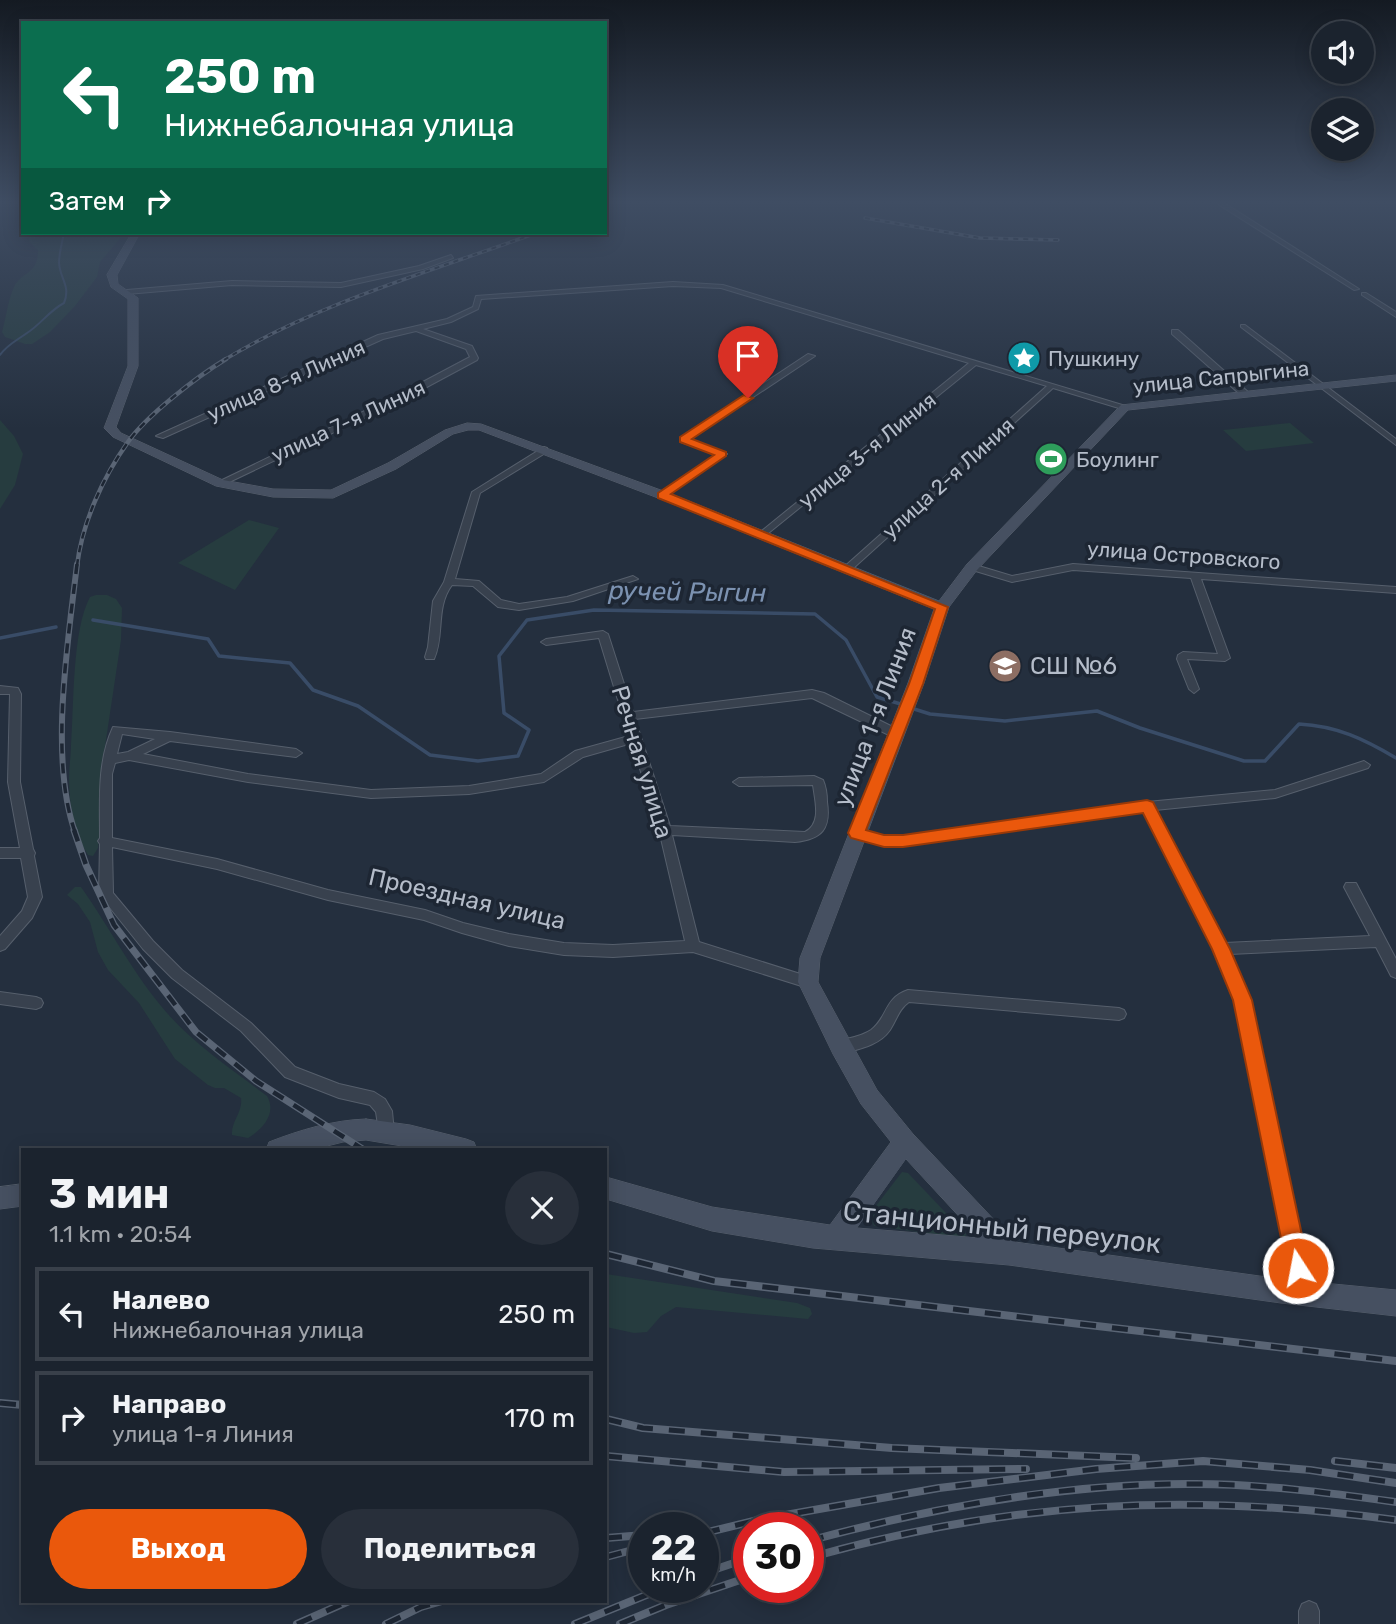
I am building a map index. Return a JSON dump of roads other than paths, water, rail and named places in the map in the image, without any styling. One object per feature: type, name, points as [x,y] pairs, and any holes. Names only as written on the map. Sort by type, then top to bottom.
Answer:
[{"type":"street","points":[[112,277],[114,285],[133,298],[133,366],[110,428],[117,435],[220,483],[264,492],[334,494],[392,466],[449,432],[472,426],[663,495],[942,607]]},
{"type":"street","points":[[127,292],[232,284],[341,285],[380,277]]},
{"type":"street","points":[[1337,277],[1356,289]]},
{"type":"street","name":"улица 8-я Линия","points":[[160,436],[381,338],[472,311],[476,308],[478,298],[673,284],[706,284],[731,289]]},
{"type":"street","name":"улица Сапрыгина","points":[[731,289],[1125,407],[1396,378]]},
{"type":"street","points":[[1364,294],[1396,315]]},
{"type":"street","points":[[1243,326],[1396,443]]},
{"type":"street","points":[[415,329],[458,343],[473,352],[474,358]]},
{"type":"street","points":[[1175,332],[1245,394]]},
{"type":"street","points":[[663,495],[723,454],[684,440],[811,356]]},
{"type":"street","name":"улица 7-я Линия","points":[[220,483],[407,394],[474,358]]},
{"type":"street","name":"улица 3-я Линия","points":[[761,536],[973,363]]},
{"type":"street","name":"улица 2-я Линия","points":[[846,570],[1051,386]]},
{"type":"street","name":"улица 1-я Линия","points":[[807,982],[810,958],[856,833],[916,684],[942,607],[972,567],[1125,407]]},
{"type":"street","points":[[429,657],[433,649],[435,603],[449,582],[476,492],[544,450]]},
{"type":"street","name":"улица Островского","points":[[972,567],[1012,579],[1073,567],[1396,590]]},
{"type":"street","points":[[1194,689],[1181,659],[1183,655],[1225,658],[1195,575]]},
{"type":"street","points":[[449,582],[476,583],[497,602],[516,607],[571,598],[633,579]]},
{"type":"street","name":"Речная улица","points":[[546,642],[603,634],[665,830],[693,946]]},
{"type":"street","points":[[0,690],[14,691],[16,694],[14,782],[35,888],[34,902],[27,914],[0,945]]},
{"type":"street","points":[[628,716],[812,694],[897,728]]},
{"type":"street","points":[[296,753],[117,730],[108,760],[104,841],[106,894],[148,945],[177,974],[246,1027],[290,1072],[339,1091],[374,1099],[384,1111],[386,1133]]},
{"type":"street","points":[[108,760],[129,756],[171,735]]},
{"type":"street","points":[[129,756],[248,778],[371,794],[469,790],[544,778],[579,754],[635,738]]},
{"type":"street","points":[[856,833],[884,841],[903,841],[1147,806],[1275,794],[1364,765]]},
{"type":"street","points":[[665,830],[795,838],[810,838],[816,834],[821,821],[819,783],[814,780],[739,782]]},
{"type":"street","points":[[1147,806],[1221,949],[1243,1000],[1303,1294]]},
{"type":"street","name":"Проездная улица","points":[[104,841],[217,864],[328,895],[425,915],[462,929],[509,940],[564,949],[614,951],[693,946],[807,982]]},
{"type":"street","points":[[0,853],[29,853]]},
{"type":"street","points":[[1351,887],[1396,972]]},
{"type":"street","points":[[1221,949],[1380,941]]},
{"type":"street","points":[[807,982],[869,1097],[905,1142],[1009,1253]]},
{"type":"street","points":[[840,1047],[874,1037],[882,1030],[895,1004],[908,996],[1119,1014]]},
{"type":"street","points":[[0,998],[36,1003]]},
{"type":"street","points":[[284,1148],[356,1129],[457,1148]]},
{"type":"street","points":[[836,1237],[905,1142]]},
{"type":"street","name":"Станционный переулок","points":[[607,1188],[712,1219],[788,1233],[1009,1253],[1303,1294],[1396,1303]]},
{"type":"street","points":[[0,1198],[21,1195]]},
{"type":"waterway","name":"ручей Рыгин","points":[[0,355],[64,303],[66,287],[62,277]]},
{"type":"waterway","name":"ручей Рыгин","points":[[93,620],[208,639],[219,656],[290,663],[313,690],[358,706],[430,755],[478,761],[518,756],[529,730],[504,713],[499,656],[527,620],[594,610],[815,614],[846,640],[877,697],[904,705]]},
{"type":"waterway","name":"ручей Рыгин","points":[[0,638],[56,627]]},
{"type":"waterway","name":"ручей Рыгин","points":[[911,708],[930,714],[1005,721],[1097,711],[1140,728],[1244,761],[1265,761],[1299,724],[1313,725],[1350,735],[1396,758]]},
{"type":"railway","points":[[224,360],[298,321],[411,277]]},
{"type":"railway","points":[[77,566],[95,501],[128,442],[147,420],[174,397],[226,359]]},
{"type":"railway","points":[[75,832],[67,802],[62,735],[66,664],[77,564]]},
{"type":"railway","points":[[74,830],[86,865],[114,925],[196,1032],[256,1081],[361,1148]]},
{"type":"railway","points":[[607,1254],[714,1281],[1396,1361]]},
{"type":"railway","points":[[0,1403],[21,1405]]},
{"type":"railway","points":[[607,1419],[643,1428],[892,1448],[1136,1458]]},
{"type":"railway","points":[[607,1456],[784,1472],[1026,1469]]},
{"type":"railway","points":[[719,1529],[762,1519],[939,1488],[1096,1469],[1203,1461],[1310,1470],[1396,1483]]},
{"type":"railway","points":[[1335,1461],[1396,1468]]},
{"type":"railway","points":[[824,1537],[1000,1499],[1146,1485],[1245,1486],[1396,1502]]},
{"type":"railway","points":[[824,1554],[956,1524],[1100,1507],[1245,1506],[1396,1520]]},
{"type":"railway","points":[[607,1538],[628,1536]]},
{"type":"railway","points":[[607,1557],[628,1551]]},
{"type":"railway","points":[[719,1568],[733,1563]]},
{"type":"railway","points":[[620,1624],[733,1582]]},
{"type":"railway","points":[[575,1624],[628,1602]]},
{"type":"railway","points":[[297,1624],[344,1603]]},
{"type":"railway","points":[[386,1624],[435,1603]]},
{"type":"place","name":"Пушкину","points":[[1024,358]]},
{"type":"place","name":"Боулинг","points":[[1051,459]]},
{"type":"place","name":"СШ №6","points":[[1005,666]]}]
